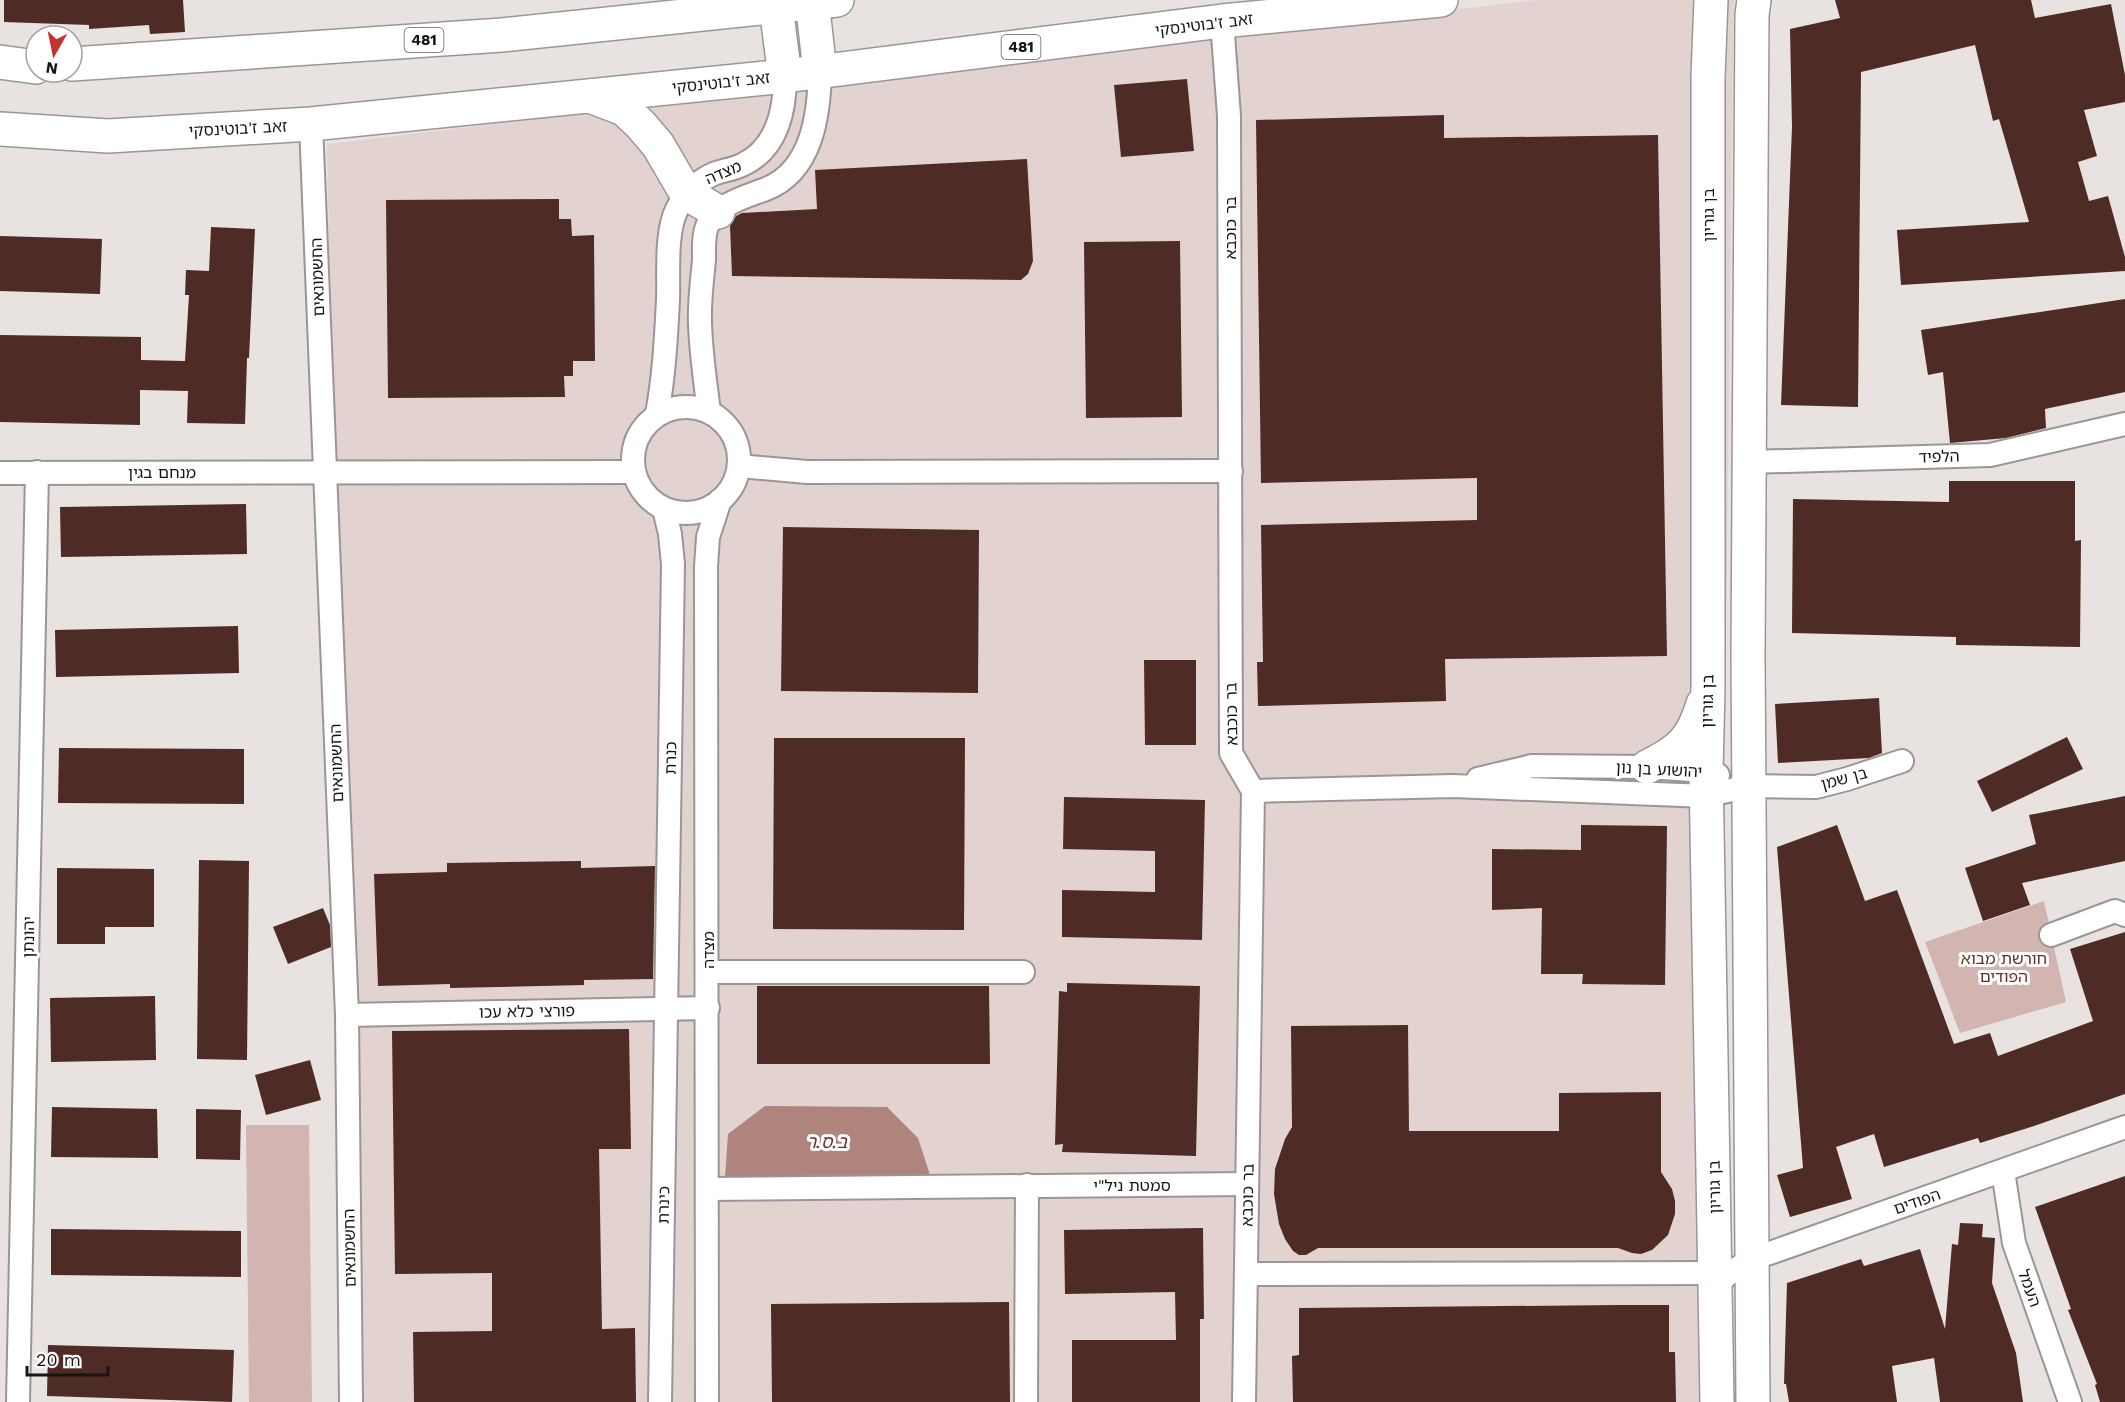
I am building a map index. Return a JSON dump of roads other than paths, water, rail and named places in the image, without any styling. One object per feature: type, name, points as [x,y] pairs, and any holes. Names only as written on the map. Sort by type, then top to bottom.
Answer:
[{"type":"main road","name":"זאב ז'בוטינסקי","points":[[0,129],[108,136],[311,124],[785,76],[1222,21],[1441,0]]},
{"type":"main road","name":"בן גוריון","points":[[1712,0],[1708,77],[1706,783],[1717,1402]]},
{"type":"main road","points":[[1753,1402],[1748,786],[1752,15],[1754,0]]},
{"type":"main road","points":[[820,72],[821,1]]},
{"type":"main road","name":"481","points":[[84,63],[502,35],[775,3],[821,1]]},
{"type":"main road","name":"מצדה","points":[[775,3],[785,76]]},
{"type":"main road","points":[[0,62],[24,65]]},
{"type":"main road","points":[[588,95],[624,109],[658,145],[686,193],[718,212]]},
{"type":"main road","points":[[1647,767],[1679,750],[1698,722],[1708,688]]},
{"type":"street","name":"בר כוכבא","points":[[1222,21],[1229,116],[1231,753],[1253,791],[1244,1402]]},
{"type":"street","name":"מצדה","points":[[718,212],[737,199],[769,188],[790,174],[804,155],[820,99],[820,72]]},
{"type":"street","name":"מצדה","points":[[657,414],[664,377],[670,232],[675,213],[686,193],[697,184],[714,174],[743,165],[760,154],[774,135],[782,118],[785,76]]},
{"type":"street","name":"החשמונאים","points":[[311,124],[347,1015],[351,1402]]},
{"type":"street","points":[[709,411],[700,322],[705,234],[707,225],[718,212]]},
{"type":"street","points":[[683,406],[709,411],[723,421],[733,434],[739,450],[739,466],[735,482],[712,507],[697,512],[680,513],[664,509],[650,500],[640,487],[634,472],[632,455],[636,439],[645,425],[657,414],[683,406]]},
{"type":"street","name":"הלפיד","points":[[1749,462],[1990,455],[2125,424]]},
{"type":"street","points":[[739,466],[807,472],[1231,471]]},
{"type":"street","name":"יהונתן","points":[[18,1402],[37,472]]},
{"type":"street","name":"מנחם בגין","points":[[0,473],[634,472]]},
{"type":"street","name":"מצדה","points":[[708,1402],[706,567],[708,537],[720,500]]},
{"type":"street","name":"כנרת","points":[[664,509],[670,534],[673,564],[666,1009]]},
{"type":"street","name":"בן שמן","points":[[1748,786],[1816,787],[1902,761]]},
{"type":"street","name":"יהושוע בן נון","points":[[1453,786],[1532,766],[1647,767],[1706,783]]},
{"type":"street","name":"יהושוע בן נון","points":[[1253,791],[1706,783],[1748,786]]},
{"type":"street","points":[[2051,935],[2115,911],[2125,915]]},
{"type":"street","points":[[708,972],[1023,972]]},
{"type":"street","name":"פורצי כלא עכו","points":[[347,1015],[708,1008]]},
{"type":"street","name":"כינרת","points":[[660,1402],[666,1009]]},
{"type":"street","name":"הפודים","points":[[1716,1279],[1753,1259],[2125,1127]]},
{"type":"street","name":"העמל","points":[[2003,1172],[2014,1243],[2070,1402]]},
{"type":"street","name":"סמטת ניל\"י","points":[[708,1189],[1247,1184]]},
{"type":"street","points":[[1022,1185],[1026,1402]]},
{"type":"street","points":[[1246,1274],[1716,1279]]},
{"type":"water","name":"ב.ס.ר","points":[[765,1106],[887,1107],[918,1138],[930,1175],[725,1178],[728,1134]]},
{"type":"park label","name":"חורשת מבוא הפודים","points":[[2004,967]]}]
